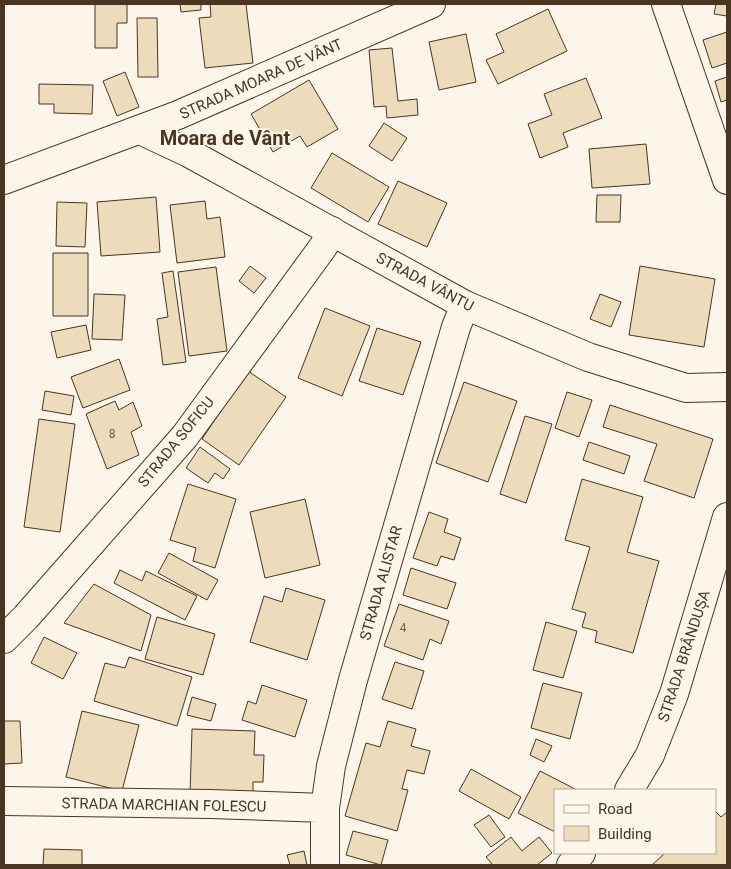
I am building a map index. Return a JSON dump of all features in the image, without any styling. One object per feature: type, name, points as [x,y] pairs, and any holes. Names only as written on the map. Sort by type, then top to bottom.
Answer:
[{"type":"street","name":"STRADA MOARA DE VÂNT","points":[[4,180],[178,115],[431,4]]},
{"type":"street","points":[[666,4],[727,180]]},
{"type":"street","name":"STRADA VÂNTU","points":[[140,130],[189,153],[465,305],[588,357],[686,388],[727,386]]},
{"type":"street","name":"STRADA SOFICU","points":[[4,639],[26,617],[184,436],[323,247],[332,231]]},
{"type":"street","name":"STRADA ALISTAR","points":[[325,865],[325,808],[331,766],[352,680],[456,327],[465,305]]},
{"type":"street","name":"STRADA BRÂNDUȘA","points":[[630,789],[650,755],[674,694],[727,517]]},
{"type":"street","name":"STRADA MARCHIAN FOLESCU","points":[[4,802],[210,804],[325,808]]},
{"type":"street","points":[[571,865],[581,854]]},
{"type":"building","points":[[95,4],[127,4],[127,23],[117,23],[117,48],[95,48]]},
{"type":"building","points":[[180,4],[201,4],[201,10],[181,12]]},
{"type":"building","points":[[210,4],[246,4],[253,63],[205,68],[199,18],[211,17]]},
{"type":"building","points":[[716,4],[727,4],[727,16],[714,14]]},
{"type":"building","points":[[548,9],[567,51],[498,84],[486,60],[504,52],[496,34]]},
{"type":"building","points":[[137,18],[157,18],[158,77],[138,77]]},
{"type":"building","points":[[727,32],[727,63],[712,68],[703,40]]},
{"type":"building","points":[[466,34],[476,82],[439,90],[429,42]]},
{"type":"building","points":[[392,48],[398,101],[417,99],[418,115],[387,118],[386,106],[374,107],[369,50]]},
{"type":"building","points":[[125,72],[139,107],[117,116],[103,81]]},
{"type":"building","points":[[727,77],[727,100],[721,102],[715,81]]},
{"type":"building","points":[[586,78],[602,118],[563,133],[568,147],[540,158],[528,124],[552,115],[544,94]]},
{"type":"building","points":[[309,80],[338,129],[307,147],[300,136],[273,152],[251,114]]},
{"type":"building","points":[[39,84],[93,85],[92,114],[54,113],[54,104],[39,104]]},
{"type":"building","points":[[384,123],[407,138],[392,161],[369,146]]},
{"type":"building","points":[[646,144],[650,184],[592,188],[589,149]]},
{"type":"building","points":[[332,153],[389,187],[368,222],[311,188]]},
{"type":"building","points":[[398,181],[447,203],[427,247],[378,224]]},
{"type":"building","points":[[597,195],[621,195],[620,222],[596,222]]},
{"type":"building","points":[[156,197],[160,252],[101,256],[97,202]]},
{"type":"building","points":[[205,201],[207,219],[220,217],[225,257],[177,263],[170,205]]},
{"type":"building","points":[[57,202],[87,203],[85,247],[56,246]]},
{"type":"building","points":[[53,253],[88,253],[88,316],[53,316]]},
{"type":"building","points":[[250,266],[266,278],[254,293],[239,281]]},
{"type":"building","points":[[640,266],[715,279],[704,347],[629,335]]},
{"type":"building","points":[[216,267],[227,351],[189,356],[178,272]]},
{"type":"building","points":[[173,271],[186,362],[163,365],[157,319],[168,317],[162,273]]},
{"type":"building","points":[[94,294],[125,295],[122,340],[92,339]]},
{"type":"building","points":[[600,294],[621,302],[611,327],[590,319]]},
{"type":"building","points":[[325,308],[370,326],[342,396],[298,378]]},
{"type":"building","points":[[86,325],[91,350],[57,358],[51,332]]},
{"type":"building","points":[[377,328],[421,342],[403,395],[359,381]]},
{"type":"building","points":[[119,359],[130,390],[83,408],[71,377]]},
{"type":"building","points":[[248,371],[286,397],[239,465],[202,439]]},
{"type":"building","points":[[464,382],[517,401],[488,482],[436,463]]},
{"type":"building","points":[[45,391],[74,396],[71,415],[42,410]]},
{"type":"building","points":[[567,392],[592,400],[579,437],[555,428]]},
{"type":"building","points":[[115,401],[119,410],[133,402],[142,426],[131,432],[139,455],[107,469],[86,414]]},
{"type":"building","points":[[610,405],[713,439],[694,498],[644,481],[657,444],[603,427]]},
{"type":"building","points":[[525,416],[552,424],[526,503],[500,494]]},
{"type":"building","points":[[39,419],[75,424],[60,532],[24,527]]},
{"type":"building","points":[[589,442],[630,456],[624,474],[583,460]]},
{"type":"building","points":[[200,447],[230,469],[223,479],[215,473],[208,483],[186,468]]},
{"type":"building","points":[[582,479],[643,497],[627,552],[659,561],[633,653],[595,642],[597,631],[582,627],[586,613],[572,609],[590,547],[565,540]]},
{"type":"building","points":[[188,484],[236,499],[215,568],[193,561],[196,548],[170,540]]},
{"type":"building","points":[[305,499],[320,565],[265,578],[250,512]]},
{"type":"building","points":[[429,512],[448,519],[444,532],[461,538],[454,560],[441,556],[437,566],[413,558]]},
{"type":"building","points":[[169,553],[218,580],[207,600],[158,573]]},
{"type":"building","points":[[411,568],[456,583],[447,609],[403,595]]},
{"type":"building","points":[[120,570],[142,581],[146,571],[197,596],[185,620],[114,583]]},
{"type":"building","points":[[94,584],[151,615],[141,651],[64,623]]},
{"type":"building","points":[[286,588],[325,600],[307,660],[250,642],[264,596],[282,602]]},
{"type":"building","points":[[399,604],[449,621],[441,644],[430,639],[423,660],[384,646]]},
{"type":"building","points":[[157,617],[215,634],[203,675],[145,659]]},
{"type":"building","points":[[546,622],[577,631],[563,678],[533,670]]},
{"type":"building","points":[[44,637],[77,653],[63,679],[31,663]]},
{"type":"building","points":[[129,657],[192,677],[177,726],[94,701],[105,663],[125,668]]},
{"type":"building","points":[[395,662],[424,671],[412,709],[382,699]]},
{"type":"building","points":[[543,683],[582,693],[570,739],[531,728]]},
{"type":"building","points":[[262,685],[307,700],[295,737],[242,720],[248,701],[256,704]]},
{"type":"building","points":[[192,697],[216,704],[211,721],[187,715]]},
{"type":"building","points":[[82,711],[139,725],[122,791],[66,777]]},
{"type":"building","points":[[4,721],[20,721],[22,763],[4,764]]},
{"type":"building","points":[[388,721],[416,729],[411,746],[430,751],[424,774],[407,770],[402,789],[408,790],[397,831],[345,816],[366,743],[380,747]]},
{"type":"building","points":[[192,729],[255,731],[254,755],[264,755],[263,782],[253,782],[253,797],[190,795]]},
{"type":"building","points":[[536,739],[552,746],[544,762],[530,755]]},
{"type":"building","points":[[471,769],[521,797],[509,819],[459,791]]},
{"type":"building","points":[[540,771],[575,789],[554,789],[554,831],[518,813]]},
{"type":"building","points":[[716,812],[721,817],[727,812],[727,865],[652,865],[664,854],[716,854]]},
{"type":"building","points":[[489,815],[505,837],[491,847],[474,825]]},
{"type":"building","points":[[353,831],[388,840],[381,865],[346,855]]},
{"type":"building","points":[[511,837],[522,851],[539,837],[552,853],[537,865],[493,865],[486,857]]},
{"type":"building","points":[[44,849],[82,850],[82,865],[43,865]]},
{"type":"building","points":[[304,851],[307,865],[290,865],[287,855]]},
{"type":"district","name":"Moara de Vânt","points":[[225,138]]}]
